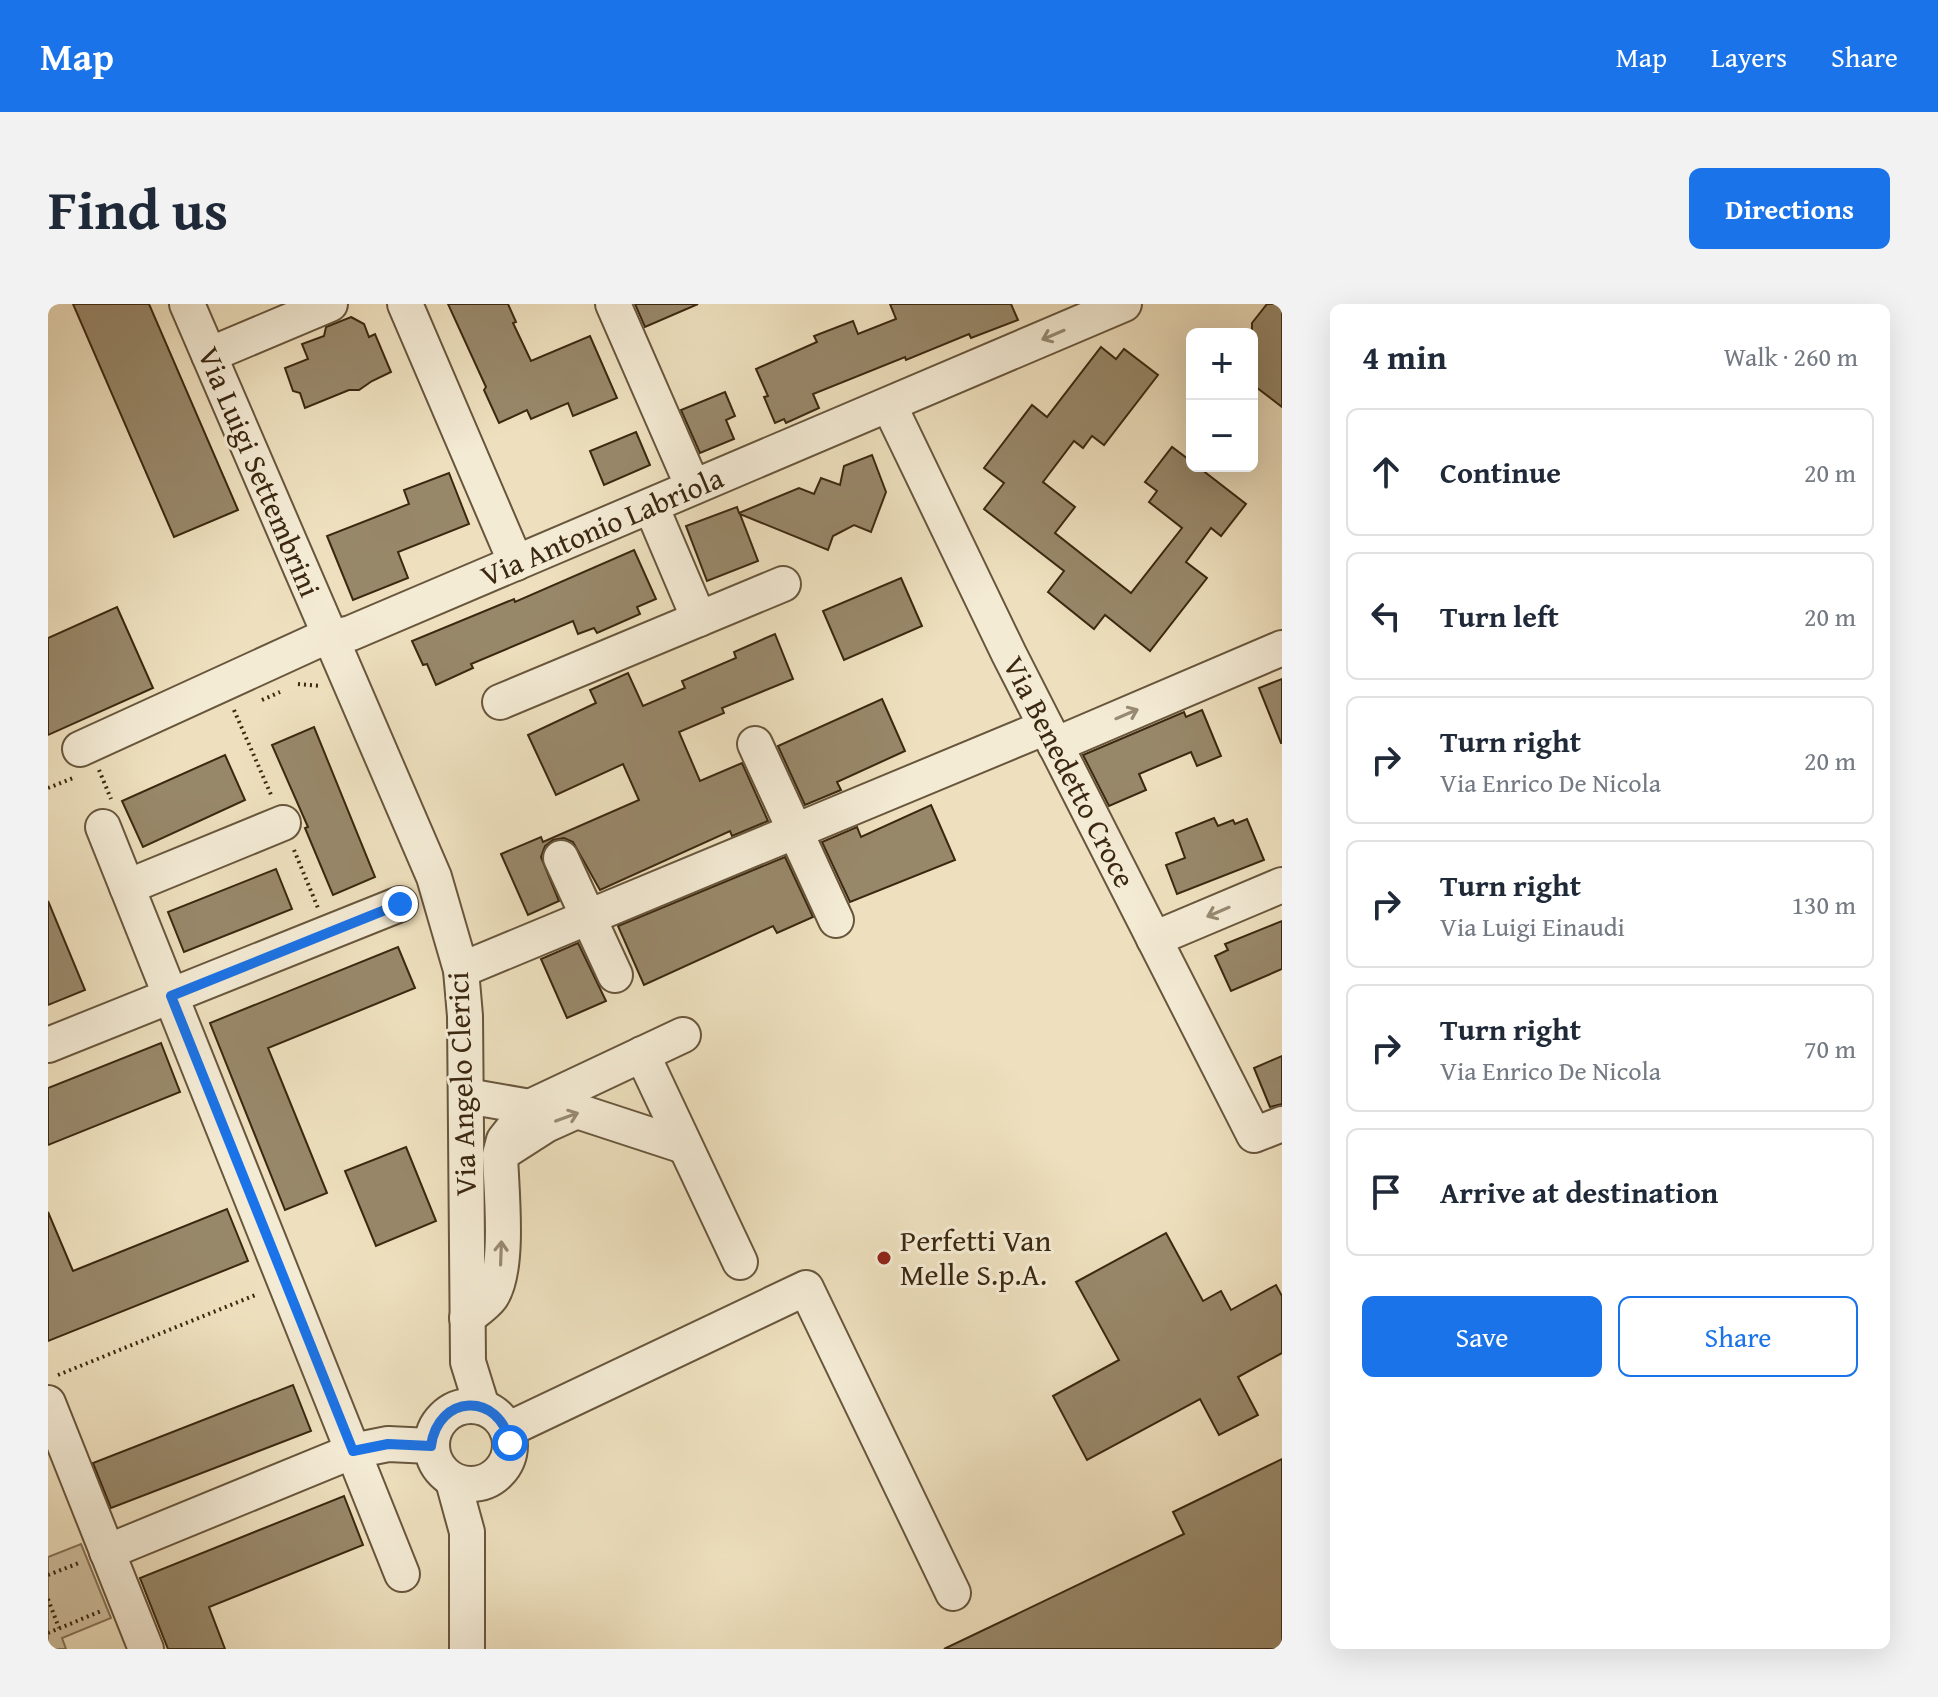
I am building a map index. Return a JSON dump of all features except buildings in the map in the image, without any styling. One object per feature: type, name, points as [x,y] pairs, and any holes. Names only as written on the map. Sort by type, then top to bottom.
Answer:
[{"type":"street","name":"Via Luigi Settembrini","points":[[187,304],[331,639]]},
{"type":"street","points":[[209,355],[330,304]]},
{"type":"street","points":[[405,304],[516,563]]},
{"type":"street","points":[[613,304],[693,487]]},
{"type":"street","name":"Via Antonio Labriola","points":[[80,749],[314,642],[351,633],[889,405],[1083,311],[1124,304]]},
{"type":"street","name":"Via Benedetto Croce","points":[[889,405],[1050,736],[1154,939],[1268,1130]]},
{"type":"street","points":[[651,506],[699,619]]},
{"type":"street","points":[[500,702],[783,584]]},
{"type":"street","name":"Via Angelo Clerici","points":[[331,639],[434,877],[461,970],[467,1096],[467,1408]]},
{"type":"street","points":[[461,970],[796,831],[1282,648]]},
{"type":"street","points":[[755,744],[836,920]]},
{"type":"street","points":[[127,887],[283,823]]},
{"type":"street","points":[[103,827],[402,1574]]},
{"type":"street","points":[[561,858],[615,975]]},
{"type":"street","points":[[1154,939],[1282,885]]},
{"type":"street","points":[[48,1045],[400,904]]},
{"type":"street","points":[[467,1318],[490,1298],[497,1285],[502,1260],[500,1155],[504,1140],[530,1107],[683,1035]]},
{"type":"street","points":[[642,1054],[740,1262]]},
{"type":"street","points":[[467,1096],[530,1107]]},
{"type":"street","points":[[500,1155],[546,1125],[577,1111],[684,1146]]},
{"type":"street","points":[[507,1430],[806,1288],[953,1593]]},
{"type":"street","points":[[50,1390],[99,1555],[146,1649]]},
{"type":"street","points":[[467,1408],[493,1412],[507,1430],[509,1456],[495,1477],[468,1482],[437,1467],[431,1446],[437,1425],[467,1408]]},
{"type":"street","points":[[99,1555],[353,1451],[388,1444],[431,1446]]},
{"type":"street","points":[[467,1649],[468,1482]]},
{"type":"path","points":[[50,1390],[286,1283]]},
{"type":"path","points":[[48,1575],[99,1555]]},
{"type":"path","points":[[48,1599],[59,1628]]},
{"type":"path","points":[[48,1633],[111,1607]]},
{"type":"shaded area","points":[[81,1544],[111,1618],[62,1638],[66,1649],[48,1649],[48,1557]]},
{"type":"place","name":"Perfetti Van Melle S.p.A.","points":[[884,1258]]},
{"type":"route","points":[[400,904],[171,996],[353,1451],[388,1444],[431,1446],[432,1435],[444,1416],[462,1406],[472,1405],[493,1412],[501,1420],[510,1443]]}]
